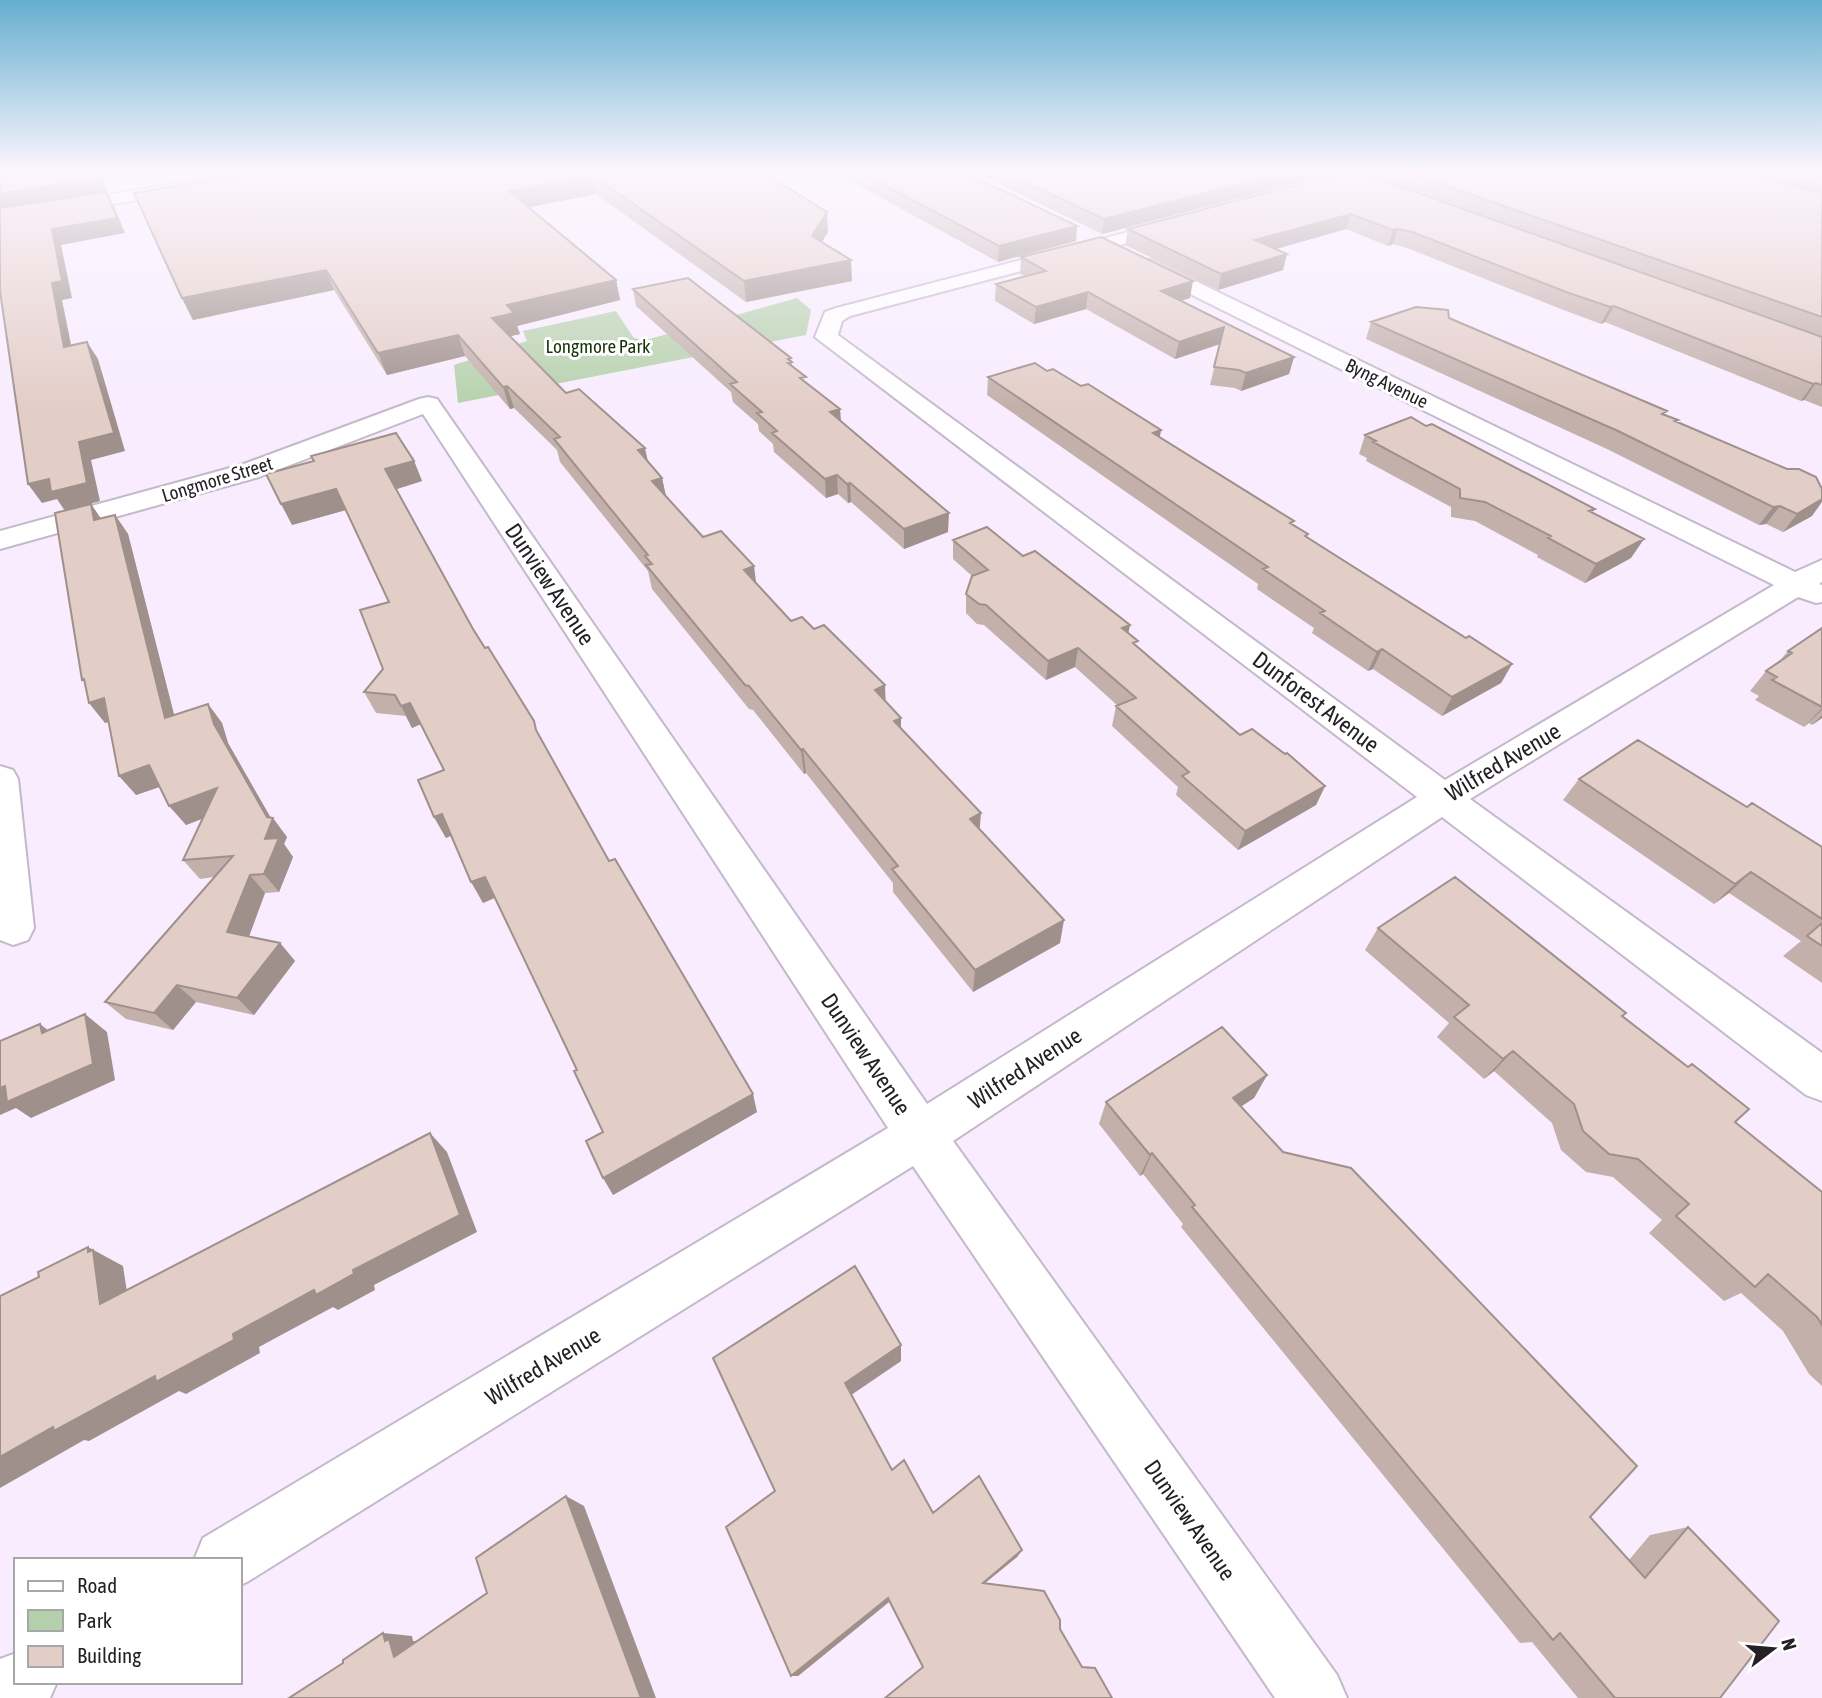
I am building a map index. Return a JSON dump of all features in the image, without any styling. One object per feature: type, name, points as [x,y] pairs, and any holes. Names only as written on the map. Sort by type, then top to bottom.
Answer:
[{"type":"street","name":"Dunforest Avenue","points":[[1084,249],[843,312],[833,317],[827,337],[1822,1080]]},
{"type":"street","name":"Byng Avenue","points":[[1115,249],[1814,583]]},
{"type":"street","name":"Longmore Street","points":[[0,540],[250,471],[428,404]]},
{"type":"street","name":"Dunview Avenue","points":[[428,404],[920,1135],[1314,1698]]},
{"type":"street","name":"Wilfred Avenue","points":[[228,1558],[920,1135],[1443,798],[1814,583]]},
{"type":"street","points":[[0,779],[13,928]]},
{"type":"street","points":[[0,1697],[21,1684]]},
{"type":"green space","name":"Longmore Park","points":[[797,298],[811,310],[806,335],[458,403],[454,365],[527,341],[523,331],[616,311],[633,337],[642,341]]},
{"type":"building","points":[[0,249],[56,249],[62,281],[52,283],[64,347],[87,342],[114,433],[79,442],[87,483],[51,492],[49,479],[28,484],[0,291]]},
{"type":"building","points":[[160,249],[579,249],[616,280],[507,305],[514,313],[492,318],[566,393],[579,389],[645,448],[638,450],[662,478],[652,481],[703,537],[721,531],[754,566],[744,570],[791,621],[802,617],[814,629],[824,625],[885,685],[875,690],[901,718],[894,721],[981,813],[970,819],[1064,920],[975,970],[892,869],[898,866],[803,749],[801,750],[749,686],[745,685],[646,565],[652,564],[645,556],[648,555],[554,439],[560,437],[507,386],[503,387],[458,335],[378,353],[326,270],[182,298]]},
{"type":"building","points":[[698,249],[834,249],[851,260],[744,281]]},
{"type":"building","points":[[1052,249],[1127,249],[1193,281],[1161,291],[1294,357],[1246,373],[1214,367],[1224,327],[1179,342],[1088,292],[1036,307],[996,284],[1046,271],[1021,257]]},
{"type":"building","points":[[1170,249],[1276,249],[1287,254],[1221,274]]},
{"type":"building","points":[[1456,249],[1576,249],[1822,337],[1822,385],[1813,384],[1614,306],[1569,293]]},
{"type":"building","points":[[1628,249],[1822,249],[1822,317]]},
{"type":"building","points":[[688,278],[791,358],[788,359],[792,362],[788,363],[806,377],[800,378],[840,409],[830,412],[949,513],[904,529],[850,483],[847,484],[837,475],[825,479],[772,433],[777,431],[757,413],[762,412],[730,384],[737,382],[633,289]]},
{"type":"building","points":[[1416,307],[1448,310],[1449,318],[1667,411],[1662,414],[1678,420],[1675,421],[1787,469],[1799,469],[1816,477],[1822,489],[1822,499],[1797,514],[1780,506],[1773,507],[1618,431],[1371,322]]},
{"type":"building","points":[[1035,363],[1047,371],[1053,369],[1081,386],[1088,384],[1161,430],[1153,433],[1294,521],[1290,523],[1308,534],[1305,536],[1512,664],[1452,697],[1382,649],[1377,652],[1320,613],[1325,611],[1263,569],[1268,567],[988,377]]},
{"type":"building","points":[[1411,417],[1426,426],[1432,424],[1595,509],[1589,511],[1644,539],[1596,564],[1548,538],[1551,536],[1485,502],[1460,498],[1460,489],[1373,442],[1376,441],[1365,435]]},
{"type":"building","points":[[396,433],[414,461],[385,469],[473,629],[485,648],[488,647],[534,721],[536,730],[609,861],[615,859],[753,1094],[603,1178],[586,1141],[603,1132],[574,1071],[577,1070],[485,877],[471,882],[442,814],[434,817],[418,780],[444,770],[410,703],[401,706],[395,695],[364,692],[383,669],[360,610],[389,602],[336,489],[281,504],[266,474],[314,461],[311,456]]},
{"type":"building","points":[[91,504],[94,520],[115,515],[165,718],[208,704],[214,724],[267,817],[273,818],[265,839],[279,838],[264,874],[250,875],[227,932],[280,943],[237,998],[177,985],[154,1013],[105,1002],[233,856],[183,860],[217,788],[169,806],[149,765],[119,776],[104,698],[89,703],[84,679],[82,680],[55,513]]},
{"type":"building","points":[[987,527],[1023,556],[1035,551],[1130,625],[1122,628],[1138,641],[1133,643],[1240,735],[1252,729],[1287,753],[1325,786],[1245,831],[1182,776],[1189,772],[1116,706],[1136,698],[1078,648],[1048,661],[986,605],[979,604],[966,594],[972,576],[988,570],[953,540]]},
{"type":"building","points":[[1822,628],[1822,707],[1772,680],[1777,677],[1766,671],[1792,653],[1788,651]]},
{"type":"building","points":[[1638,740],[1747,807],[1752,803],[1822,847],[1822,919],[1751,872],[1735,884],[1579,779]]},
{"type":"building","points":[[1455,877],[1626,1013],[1622,1016],[1688,1067],[1692,1064],[1749,1109],[1735,1122],[1822,1192],[1822,1325],[1817,1317],[1768,1274],[1755,1287],[1676,1216],[1689,1204],[1638,1159],[1609,1154],[1583,1131],[1574,1104],[1513,1051],[1503,1059],[1454,1017],[1469,1005],[1378,928]]},
{"type":"building","points":[[1822,923],[1822,946],[1807,936]]},
{"type":"building","points":[[85,1014],[93,1064],[7,1102],[5,1086],[0,1088],[0,1041],[40,1024],[42,1033]]},
{"type":"building","points":[[1222,1027],[1267,1075],[1233,1098],[1283,1152],[1351,1168],[1637,1466],[1590,1517],[1645,1578],[1688,1527],[1779,1621],[1720,1698],[1615,1698],[1560,1633],[1553,1640],[1192,1207],[1195,1205],[1152,1153],[1150,1155],[1106,1102]]},
{"type":"building","points":[[430,1133],[460,1215],[353,1270],[354,1274],[316,1295],[314,1290],[233,1334],[234,1340],[156,1382],[155,1376],[0,1457],[0,1296],[39,1277],[38,1272],[88,1247],[88,1252],[93,1250],[100,1304]]},
{"type":"building","points":[[855,1266],[901,1345],[845,1383],[892,1470],[904,1460],[933,1513],[979,1476],[1022,1550],[983,1583],[1044,1591],[1060,1620],[1060,1629],[1082,1667],[1095,1668],[1112,1698],[885,1698],[923,1667],[888,1598],[791,1676],[726,1527],[775,1491],[713,1358]]},
{"type":"building","points":[[566,1496],[641,1698],[289,1698],[383,1633],[385,1641],[389,1639],[394,1657],[487,1593],[476,1558]]}]
